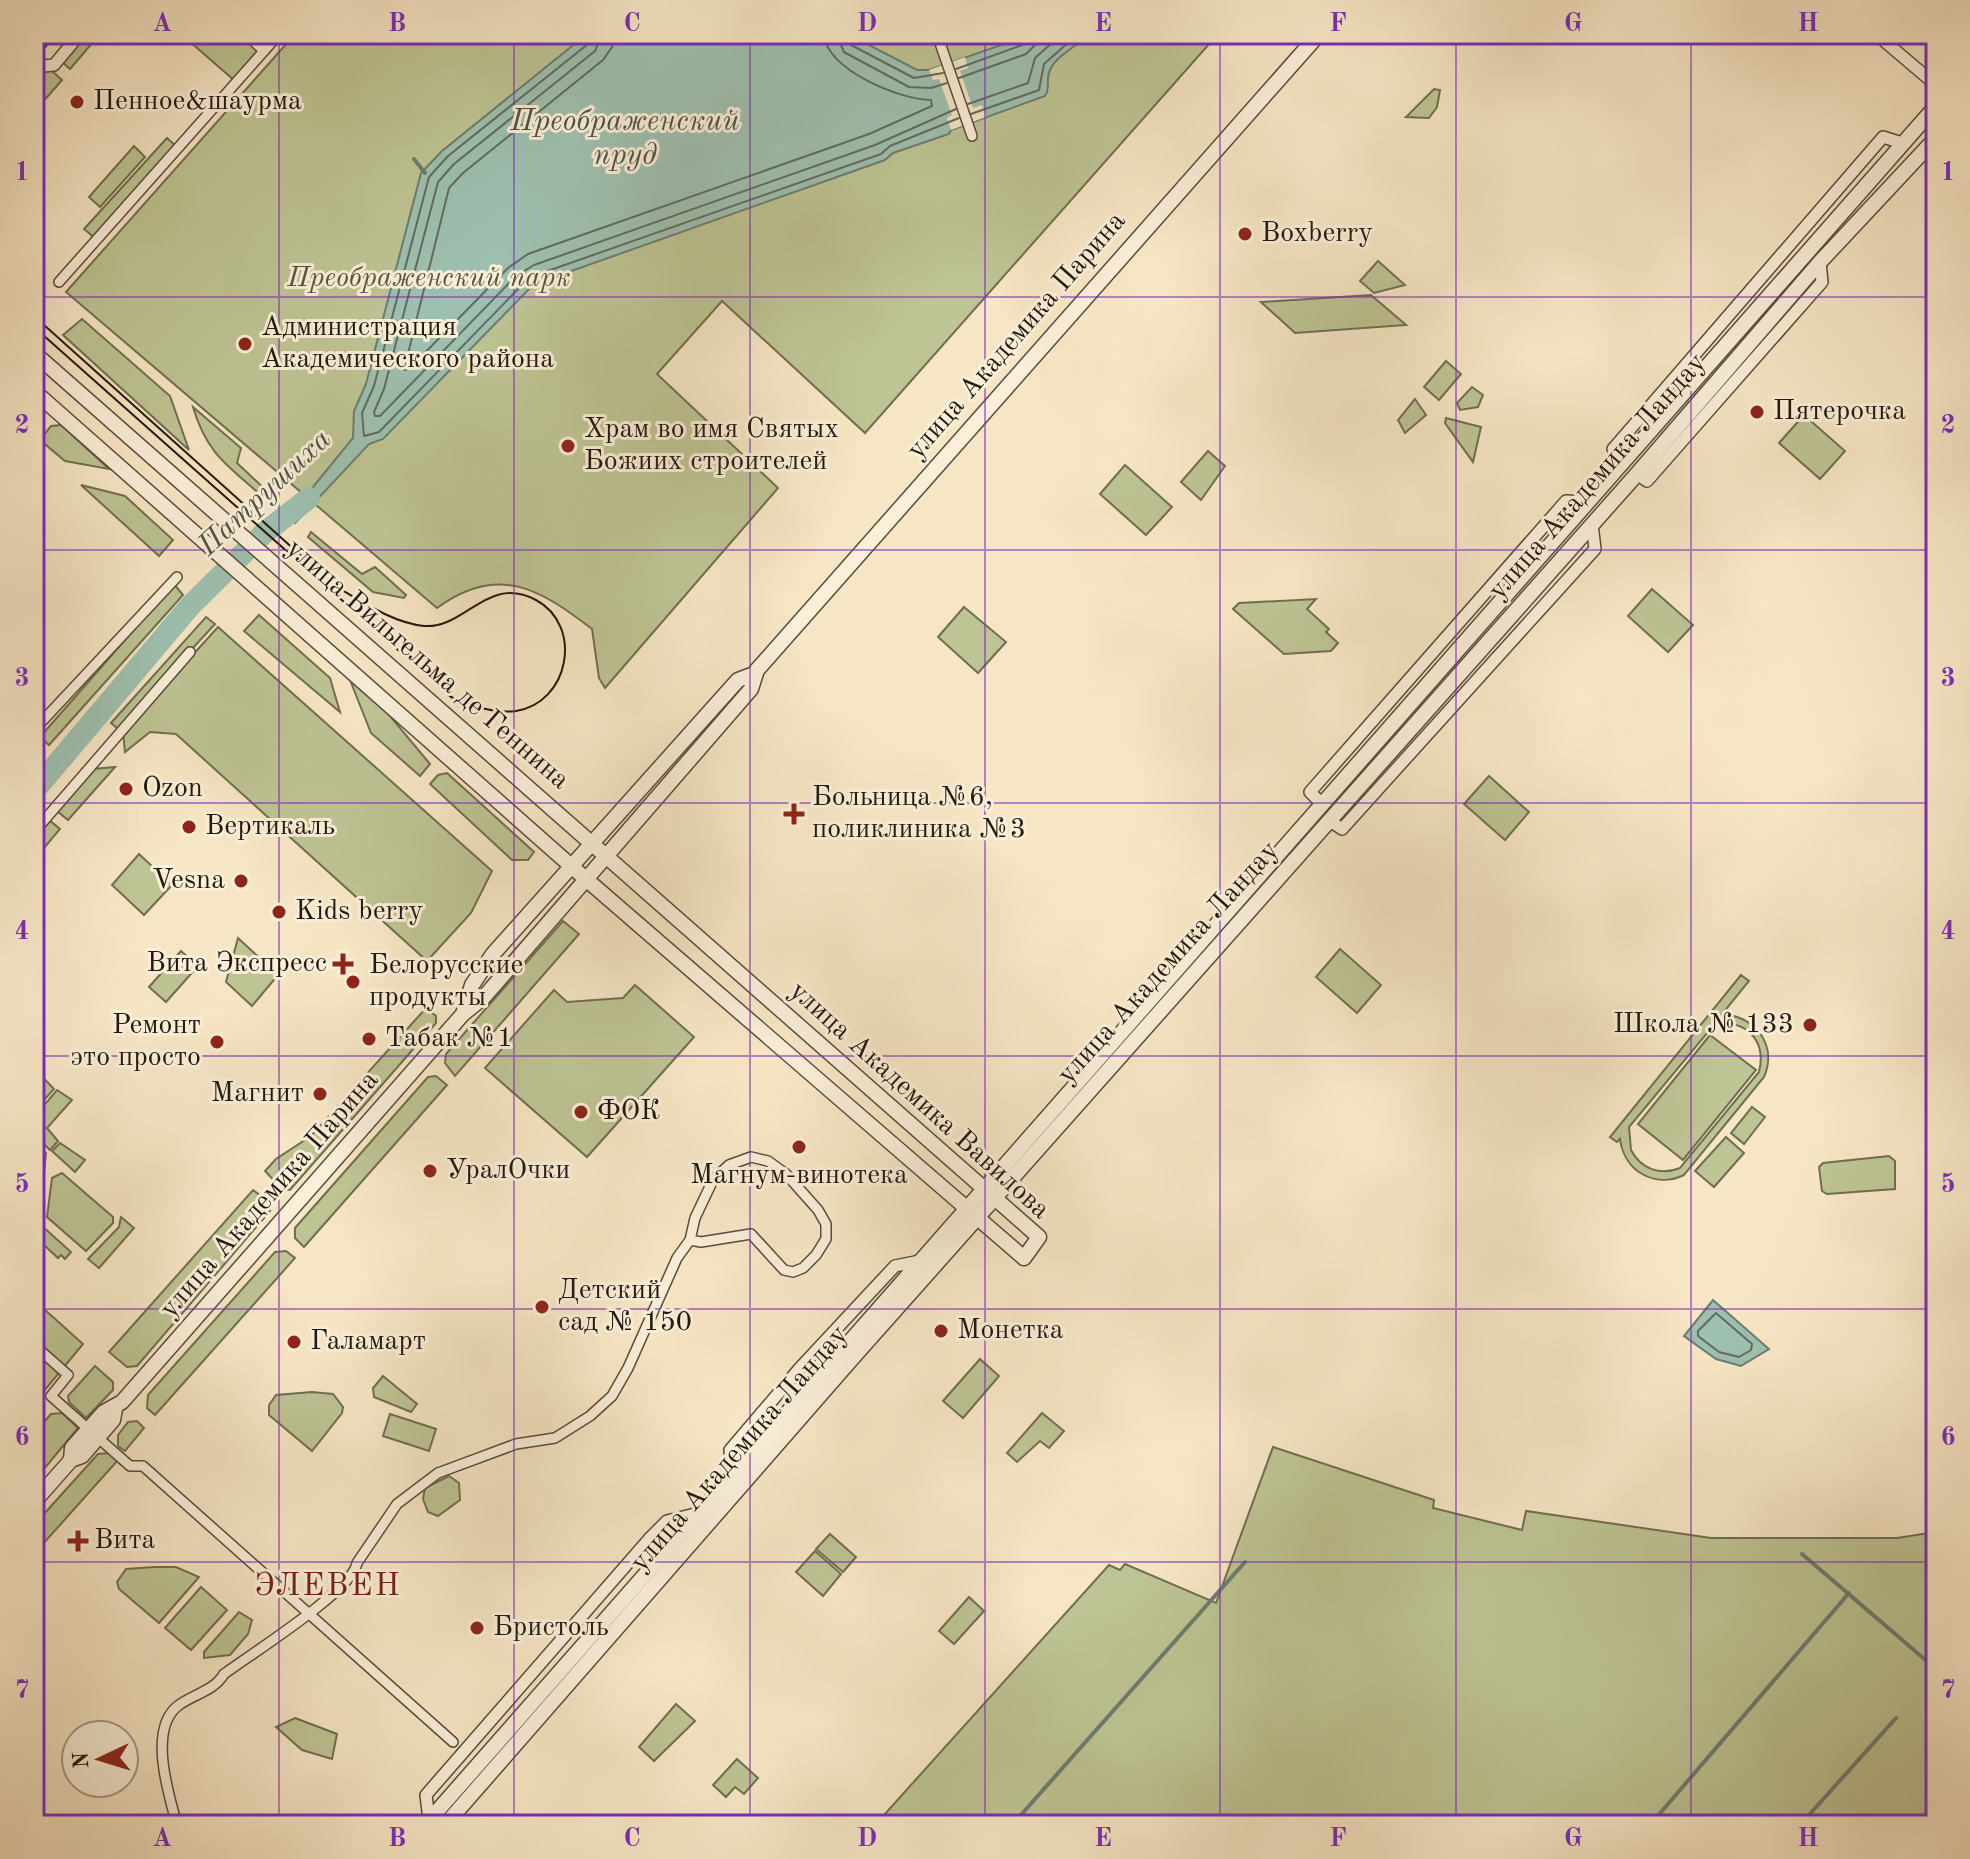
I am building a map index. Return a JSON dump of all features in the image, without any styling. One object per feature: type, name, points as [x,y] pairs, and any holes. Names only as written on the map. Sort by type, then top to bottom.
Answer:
[{"type":"main road","points":[[34,47],[45,34]]},
{"type":"street","points":[[34,67],[54,65],[80,34]]},
{"type":"street","points":[[246,34],[264,51]]},
{"type":"street","points":[[59,282],[279,34]]},
{"type":"street","points":[[931,34],[940,43],[972,136]]},
{"type":"street","name":"улица Академика Парина","points":[[463,1014],[472,985],[493,954],[738,680],[754,674],[1319,34]]},
{"type":"street","points":[[1876,34],[1936,85]]},
{"type":"street","name":"улица Академика Ландау","points":[[990,1193],[1322,804],[1936,106]]},
{"type":"street","name":"улица Академика Ландау","points":[[445,1825],[972,1213],[1336,825],[1592,524],[1642,478],[1820,262],[1936,138]]},
{"type":"street","points":[[1642,478],[1672,453],[1822,282],[1820,262]]},
{"type":"street","name":"улица Вильгельма де Геннина","points":[[34,353],[606,858]]},
{"type":"street","name":"улица Вильгельма де Геннина","points":[[34,391],[587,880]]},
{"type":"street","points":[[1322,804],[1310,792],[1566,501],[1588,502]]},
{"type":"street","points":[[34,730],[177,577]]},
{"type":"street","points":[[34,832],[190,652]]},
{"type":"street","name":"улица Академика Парина","points":[[34,1502],[71,1460],[82,1456],[94,1433],[113,1420],[115,1409],[463,1014],[484,997],[587,880],[751,689],[754,674]]},
{"type":"street","name":"улица Академика Вавилова","points":[[587,880],[1024,1258],[1039,1237],[606,858]]},
{"type":"street","points":[[177,1825],[162,1762],[163,1737],[177,1706],[219,1683],[224,1674],[334,1595],[356,1572],[357,1563],[391,1512],[421,1485],[438,1473],[516,1444],[555,1438],[590,1416],[612,1396],[628,1368],[677,1258],[690,1240],[695,1218],[713,1180],[729,1165],[751,1157],[768,1161],[786,1174],[818,1210],[826,1224],[826,1239],[816,1255],[803,1268],[793,1272],[784,1270],[751,1234],[701,1242],[690,1240]]},
{"type":"street","name":"улица Академика Ландау","points":[[427,1823],[920,1261],[972,1213]]},
{"type":"street","points":[[34,1345],[68,1375],[51,1396],[130,1466],[143,1466],[453,1742]]},
{"type":"street","points":[[427,1823],[426,1795],[475,1735],[667,1521],[699,1513]]},
{"type":"green space","points":[[86,34],[100,34],[70,69],[62,62]]},
{"type":"green space","points":[[181,34],[276,34],[235,81]]},
{"type":"green space","name":"Преображенский парк","points":[[295,34],[1218,34],[865,433],[722,301],[657,374],[778,488],[605,688],[599,678],[592,629],[573,615],[536,593],[499,584],[459,594],[437,608],[66,292]]},
{"type":"green space","points":[[51,70],[62,80],[34,112],[34,74]]},
{"type":"green space","points":[[1434,89],[1440,90],[1437,107],[1429,118],[1406,117]]},
{"type":"green space","points":[[167,138],[177,147],[96,239],[84,229]]},
{"type":"green space","points":[[134,146],[145,157],[100,207],[89,197]]},
{"type":"green space","points":[[1378,261],[1405,285],[1374,293],[1360,281]]},
{"type":"green space","points":[[1371,295],[1406,325],[1295,333],[1261,302]]},
{"type":"green space","points":[[82,319],[170,396],[189,450],[63,335]]},
{"type":"green space","points":[[1446,361],[1461,374],[1439,400],[1424,387]]},
{"type":"green space","points":[[1472,387],[1483,395],[1478,407],[1460,410],[1457,403]]},
{"type":"green space","points":[[1415,399],[1426,415],[1405,433],[1398,420]]},
{"type":"green space","points":[[193,407],[241,448],[237,463],[269,493],[264,498],[212,448]]},
{"type":"green space","points":[[1804,415],[1845,451],[1820,479],[1779,443]]},
{"type":"green space","points":[[1446,418],[1481,427],[1473,462],[1445,423]]},
{"type":"green space","points":[[61,425],[109,469],[65,461],[40,440],[51,426]]},
{"type":"green space","points":[[1208,451],[1225,466],[1201,500],[1181,482]]},
{"type":"green space","points":[[1125,465],[1172,507],[1146,535],[1100,494]]},
{"type":"green space","points":[[81,485],[125,496],[173,540],[159,556]]},
{"type":"green space","points":[[311,532],[362,574],[375,567],[406,595],[404,598],[373,592],[308,537]]},
{"type":"green space","points":[[174,584],[183,595],[49,745],[40,737]]},
{"type":"green space","points":[[1652,589],[1693,625],[1668,652],[1628,616]]},
{"type":"green space","points":[[1316,599],[1307,609],[1329,629],[1326,632],[1338,643],[1331,651],[1284,654],[1233,609],[1239,603]]},
{"type":"green space","points":[[964,607],[1006,642],[978,673],[938,637]]},
{"type":"green space","points":[[259,615],[330,678],[340,712],[244,631]]},
{"type":"green space","points":[[206,617],[215,624],[118,729],[111,723]]},
{"type":"green space","points":[[218,627],[492,871],[471,913],[427,961],[176,734],[150,732],[125,752],[123,732]]},
{"type":"green space","points":[[350,680],[385,710],[430,764],[420,776],[371,733]]},
{"type":"green space","points":[[115,767],[68,820],[57,811],[93,769]]},
{"type":"green space","points":[[447,773],[534,852],[528,860],[512,860],[430,784],[438,775]]},
{"type":"green space","points":[[1489,776],[1529,812],[1505,840],[1464,804]]},
{"type":"green space","points":[[49,820],[60,829],[34,860],[34,837]]},
{"type":"green space","points":[[139,854],[172,885],[144,915],[112,885]]},
{"type":"green space","points":[[563,921],[579,934],[455,1076],[445,1063],[446,1054]]},
{"type":"green space","points":[[238,938],[278,975],[252,1006],[226,982]]},
{"type":"green space","points":[[1340,949],[1381,985],[1357,1013],[1316,977]]},
{"type":"green space","points":[[181,951],[198,966],[166,1002],[149,987]]},
{"type":"green space","points":[[1741,975],[1749,981],[1722,1014],[1744,1020],[1761,1034],[1768,1054],[1764,1077],[1684,1175],[1662,1180],[1643,1174],[1628,1160],[1620,1139],[1617,1142],[1610,1137]],"holes":[[[1723,1023],[1749,1032],[1758,1044],[1759,1072],[1680,1168],[1658,1171],[1646,1166],[1631,1150],[1629,1127],[1712,1027]]]},
{"type":"green space","name":"ФОК","points":[[635,985],[694,1037],[587,1157],[485,1068],[554,990],[567,1002],[623,998]]},
{"type":"green space","points":[[426,1008],[436,1016],[436,1023],[290,1190],[282,1189],[265,1171],[276,1159],[311,1136]]},
{"type":"green space","points":[[1710,1035],[1756,1070],[1683,1160],[1638,1124]]},
{"type":"green space","points":[[34,1068],[54,1089],[34,1111]]},
{"type":"green space","points":[[436,1076],[447,1085],[304,1247],[295,1238],[295,1228],[428,1077]]},
{"type":"green space","points":[[57,1090],[72,1100],[47,1128],[58,1141],[50,1150],[34,1135],[34,1117]]},
{"type":"green space","points":[[1752,1107],[1765,1117],[1744,1144],[1731,1133]]},
{"type":"green space","points":[[1726,1137],[1744,1153],[1714,1187],[1695,1171]]},
{"type":"green space","points":[[34,1142],[46,1153],[41,1205],[34,1199]]},
{"type":"green space","points":[[60,1143],[85,1160],[75,1172],[52,1151]]},
{"type":"green space","points":[[1889,1156],[1895,1161],[1895,1189],[1827,1194],[1822,1191],[1819,1167],[1823,1163]]},
{"type":"green space","points":[[62,1173],[113,1217],[113,1223],[86,1251],[47,1217],[52,1178]]},
{"type":"green space","points":[[253,1190],[269,1202],[270,1211],[137,1366],[127,1367],[109,1352]]},
{"type":"green space","points":[[121,1217],[134,1228],[99,1268],[88,1259],[119,1227]]},
{"type":"green space","points":[[42,1226],[71,1252],[65,1259],[61,1255],[58,1258],[44,1245],[34,1253],[34,1235]]},
{"type":"green space","points":[[286,1251],[295,1258],[155,1415],[147,1408],[148,1395],[275,1252]]},
{"type":"green space","points":[[34,1300],[83,1344],[34,1403]]},
{"type":"green space","points":[[980,1359],[999,1376],[963,1418],[943,1401]]},
{"type":"green space","points":[[95,1366],[113,1382],[113,1390],[86,1418],[69,1402],[68,1396]]},
{"type":"green space","points":[[383,1376],[417,1404],[411,1412],[374,1397],[373,1388]]},
{"type":"green space","points":[[333,1394],[343,1407],[342,1413],[312,1451],[269,1415],[269,1405],[276,1395]]},
{"type":"green space","points":[[62,1413],[78,1428],[34,1481],[34,1433],[51,1414]]},
{"type":"green space","points":[[1042,1413],[1064,1431],[1049,1448],[1040,1441],[1017,1462],[1007,1453]]},
{"type":"green space","points":[[390,1414],[436,1429],[429,1451],[383,1436]]},
{"type":"green space","points":[[137,1421],[144,1428],[125,1451],[118,1446],[118,1435],[128,1422]]},
{"type":"green space","points":[[1273,1447],[1434,1500],[1433,1508],[1522,1530],[1526,1511],[1711,1538],[1897,1538],[1936,1532],[1936,1825],[875,1825],[1109,1565],[1120,1570],[1125,1564],[1216,1603]]},
{"type":"green space","points":[[111,1453],[118,1460],[34,1554],[34,1525],[98,1454]]},
{"type":"green space","points":[[449,1476],[459,1483],[460,1500],[438,1516],[428,1512],[423,1499],[425,1488]]},
{"type":"green space","points":[[830,1534],[856,1557],[843,1572],[816,1549]]},
{"type":"green space","points":[[815,1551],[841,1574],[823,1596],[796,1572]]},
{"type":"green space","points":[[176,1567],[199,1577],[159,1623],[119,1589],[117,1582],[126,1569]]},
{"type":"green space","points":[[201,1587],[227,1610],[191,1650],[165,1628]]},
{"type":"green space","points":[[969,1597],[984,1611],[954,1644],[939,1631]]},
{"type":"green space","points":[[239,1612],[252,1620],[248,1634],[230,1655],[204,1658],[204,1652]]},
{"type":"green space","points":[[676,1704],[695,1721],[654,1761],[639,1747]]},
{"type":"green space","points":[[295,1718],[337,1734],[332,1759],[302,1750],[276,1727]]},
{"type":"green space","points":[[737,1759],[758,1778],[744,1794],[735,1787],[726,1797],[713,1785]]},
{"type":"water","name":"Преображенский пруд","points":[[587,34],[848,34],[917,70],[929,70],[1033,34],[1091,34],[1053,65],[1045,96],[893,153],[885,160],[543,281],[529,289],[383,439],[369,444],[295,523],[282,512],[313,487],[353,438],[354,411],[366,384],[421,173],[442,151]]},
{"type":"water","points":[[1713,1300],[1769,1349],[1741,1366],[1716,1359],[1684,1336]]},
{"type":"pier","points":[[965,57],[968,68],[960,71],[973,108],[982,105],[986,117],[951,130],[947,118],[952,115],[939,79],[933,80],[929,70]]},
{"type":"waterway","points":[[414,159],[425,173]]},
{"type":"waterway","name":"Патрушиха","points":[[34,791],[191,605],[264,533],[309,498]]},
{"type":"waterway","points":[[1802,1554],[1936,1669]]},
{"type":"waterway","points":[[1012,1825],[1245,1562]]},
{"type":"waterway","points":[[1650,1825],[1849,1593]]},
{"type":"waterway","points":[[1800,1825],[1896,1718]]},
{"type":"tram line","points":[[34,316],[335,586],[366,604],[401,621],[424,626],[452,620],[490,598],[504,594],[519,594],[536,600],[551,612],[561,627],[565,644],[564,662],[548,694],[534,705],[508,712],[483,708],[451,697],[34,327]]},
{"type":"place","name":"Пенное&шаурма","points":[[77,102]]},
{"type":"place","name":"Boxberry","points":[[1245,234]]},
{"type":"place","name":"Администрация Академического района","points":[[245,344]]},
{"type":"place","name":"Пятерочка","points":[[1757,412]]},
{"type":"place","name":"Храм во имя Святых Божиих строителей","points":[[568,446]]},
{"type":"place","name":"Ozon","points":[[126,789]]},
{"type":"place","name":"Больница №6, поликлиника №3","points":[[794,814]]},
{"type":"place","name":"Вертикаль","points":[[189,827]]},
{"type":"place","name":"Vesna","points":[[241,881]]},
{"type":"place","name":"Kids berry","points":[[279,912]]},
{"type":"place","name":"Вита Экспресс","points":[[343,964]]},
{"type":"place","name":"Белорусские продукты","points":[[353,982]]},
{"type":"place","name":"Школа № 133","points":[[1810,1025]]},
{"type":"place","name":"Табак №1","points":[[369,1039]]},
{"type":"place","name":"Ремонт это просто","points":[[217,1042]]},
{"type":"place","name":"Магнит","points":[[320,1094]]},
{"type":"place","name":"ФОК","points":[[581,1112]]},
{"type":"place","name":"Магнум-винотека","points":[[799,1147]]},
{"type":"place","name":"УралОчки","points":[[430,1171]]},
{"type":"place","name":"Детский сад № 150","points":[[542,1307]]},
{"type":"place","name":"Монетка","points":[[941,1331]]},
{"type":"place","name":"Галамарт","points":[[294,1342]]},
{"type":"place","name":"Вита","points":[[78,1541]]},
{"type":"place","name":"Бристоль","points":[[477,1628]]},
{"type":"district","name":"ЭЛЕВЕН","points":[[328,1587]]}]
